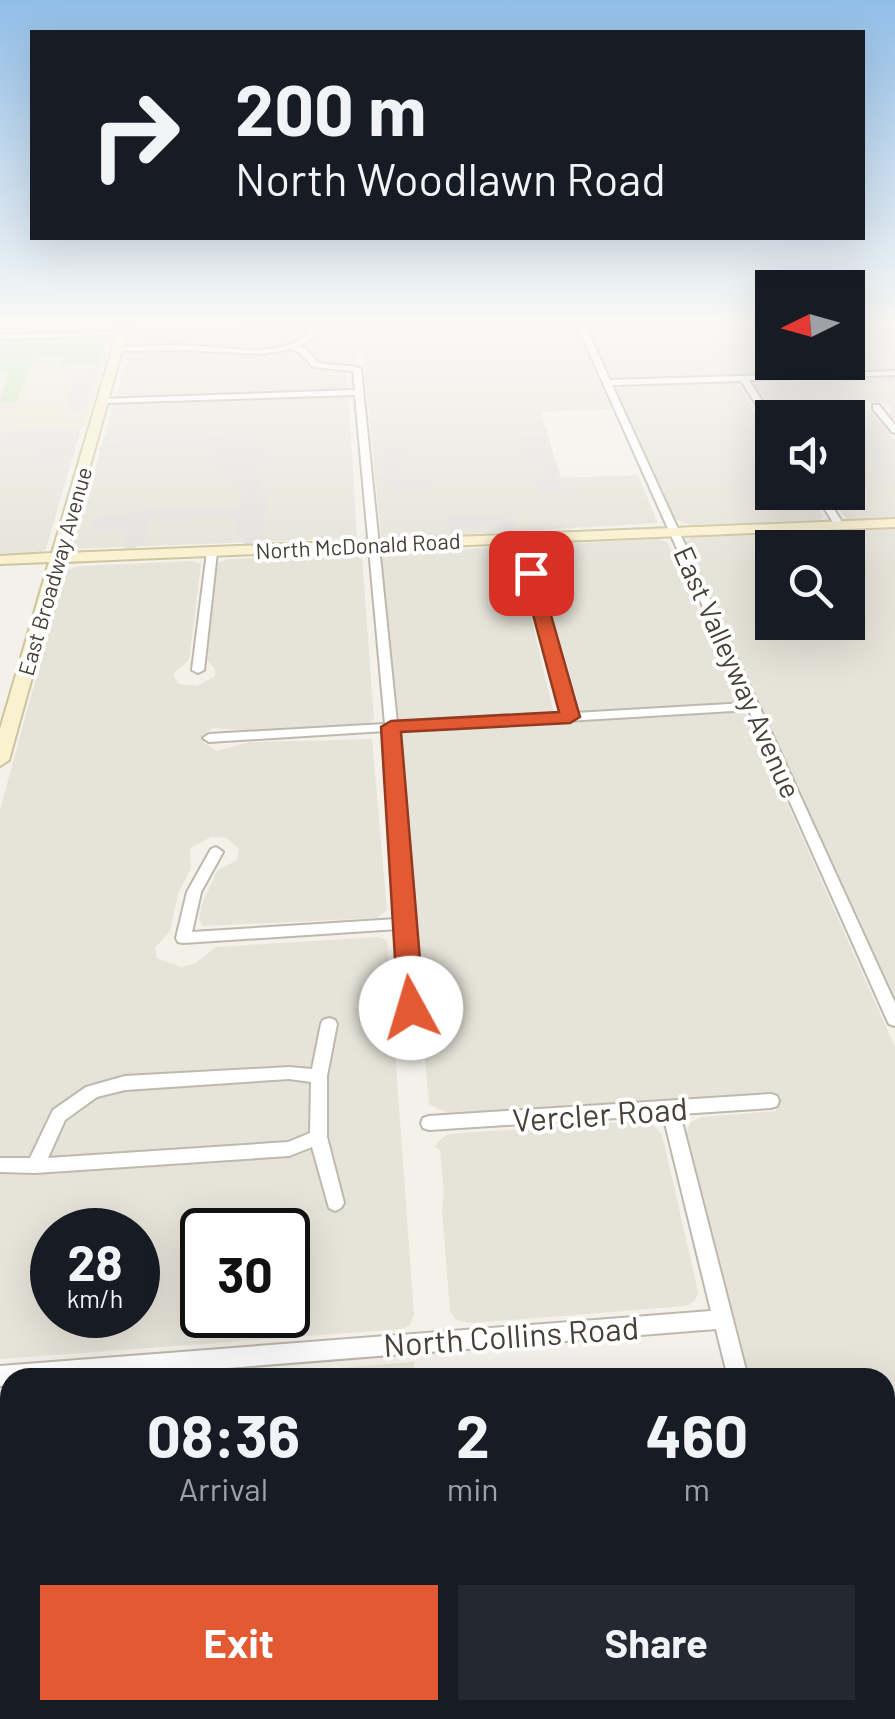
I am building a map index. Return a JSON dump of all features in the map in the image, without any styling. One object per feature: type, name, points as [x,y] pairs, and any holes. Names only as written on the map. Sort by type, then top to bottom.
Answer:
[{"type":"main road","name":"East Broadway Avenue","points":[[0,760],[101,405]]},
{"type":"main road","name":"North McDonald Road","points":[[0,560],[895,523]]},
{"type":"street","points":[[361,405],[391,727],[402,924],[411,1008]]},
{"type":"street","name":"East Valleyway Avenue","points":[[618,405],[895,1020]]},
{"type":"street","points":[[876,407],[895,430]]},
{"type":"street","points":[[825,510],[832,530]]},
{"type":"street","points":[[521,537],[570,717]]},
{"type":"street","points":[[198,670],[212,552]]},
{"type":"street","points":[[210,738],[753,706]]},
{"type":"street","points":[[216,852],[194,892],[183,938],[402,924]]},
{"type":"street","points":[[329,1024],[319,1076],[318,1137],[335,1203]]},
{"type":"street","points":[[35,1166],[60,1114],[92,1092],[143,1082],[288,1073],[319,1076]]},
{"type":"street","name":"Vercler Road","points":[[429,1124],[771,1101]]},
{"type":"street","points":[[670,1109],[735,1368]]},
{"type":"street","points":[[0,1166],[289,1149],[318,1137]]},
{"type":"street","name":"North Collins Road","points":[[101,1368],[723,1319]]},
{"type":"shaded area","points":[[0,405],[92,405],[85,428],[0,431]]},
{"type":"shaded area","points":[[66,405],[86,405],[84,413],[65,410]]},
{"type":"shaded area","points":[[113,405],[349,405],[357,538],[72,549]]},
{"type":"shaded area","points":[[368,405],[610,405],[612,409],[541,412],[561,478],[638,475],[658,523],[385,539],[381,536]]},
{"type":"shaded area","points":[[620,405],[751,405],[755,412],[755,510],[819,510],[823,516],[821,520],[690,525],[672,518]]},
{"type":"shaded area","points":[[865,409],[895,441],[895,517],[847,519],[839,510],[865,510]]},
{"type":"shaded area","points":[[81,428],[46,549],[37,554],[0,555],[0,431]]},
{"type":"shaded area","points":[[65,429],[64,433],[72,433],[68,445],[74,446],[65,455],[41,456],[43,445],[1,447],[7,431]]},
{"type":"shaded area","points":[[220,437],[256,441],[269,466],[248,469],[262,484],[258,486],[260,490],[267,491],[264,538],[256,539],[256,545],[244,545],[244,539],[237,539],[236,515],[149,522],[145,543],[137,543],[135,550],[124,550],[127,529],[91,531],[93,518],[158,509],[238,506],[242,490],[230,476],[214,477],[215,450],[99,451],[112,443]]},
{"type":"shaded area","points":[[543,437],[547,447],[541,449],[547,449],[550,458],[546,459],[555,465],[554,480],[561,480],[566,493],[540,494],[536,480],[543,479],[544,465],[527,460],[523,448],[527,447],[520,438]]},
{"type":"shaded area","points":[[381,448],[404,449],[405,457],[399,459],[405,459],[406,467],[400,468],[399,482],[433,479],[435,490],[420,487],[398,491],[387,480],[376,479],[375,475],[391,472],[382,468]]},
{"type":"shaded area","points":[[511,513],[517,533],[505,533],[500,523],[500,527],[485,524],[464,528],[461,524],[462,536],[451,536],[447,516],[484,518]]},
{"type":"shaded area","points":[[895,529],[895,1003],[685,542],[693,536],[755,534],[755,640],[865,640],[865,530]]},
{"type":"shaded area","points":[[658,539],[667,542],[739,699],[729,704],[581,712],[533,548]]},
{"type":"shaded area","points":[[505,547],[515,550],[554,714],[399,722],[395,719],[379,556],[392,552]]},
{"type":"shaded area","points":[[354,554],[362,557],[374,720],[365,725],[248,731],[214,728],[207,732],[204,743],[217,751],[249,742],[372,739],[387,910],[377,918],[203,926],[199,919],[202,904],[217,871],[237,860],[239,849],[227,838],[211,837],[190,848],[191,868],[178,894],[170,931],[155,948],[157,958],[181,967],[196,963],[216,947],[379,937],[387,940],[414,1315],[410,1325],[402,1329],[310,1336],[310,1208],[180,1208],[180,1338],[281,1338],[0,1359],[0,810],[65,571],[79,566],[192,561],[201,564],[189,660],[173,674],[178,684],[197,686],[215,676],[215,669],[206,659],[217,563],[229,559]]},
{"type":"shaded area","points":[[736,710],[748,715],[895,1047],[895,1368],[748,1368],[686,1132],[691,1122],[702,1117],[776,1111],[770,1094],[451,1115],[429,1104],[396,734],[399,730]]},
{"type":"shaded area","points":[[638,1121],[652,1124],[662,1135],[698,1291],[695,1301],[686,1306],[472,1323],[456,1320],[450,1311],[444,1192],[440,1150],[435,1147],[439,1141],[448,1134]]},
{"type":"shaded area","points":[[414,1362],[414,1368],[339,1368]]},
{"type":"route","points":[[411,1008],[402,924],[391,727],[570,717],[531,573]]}]
